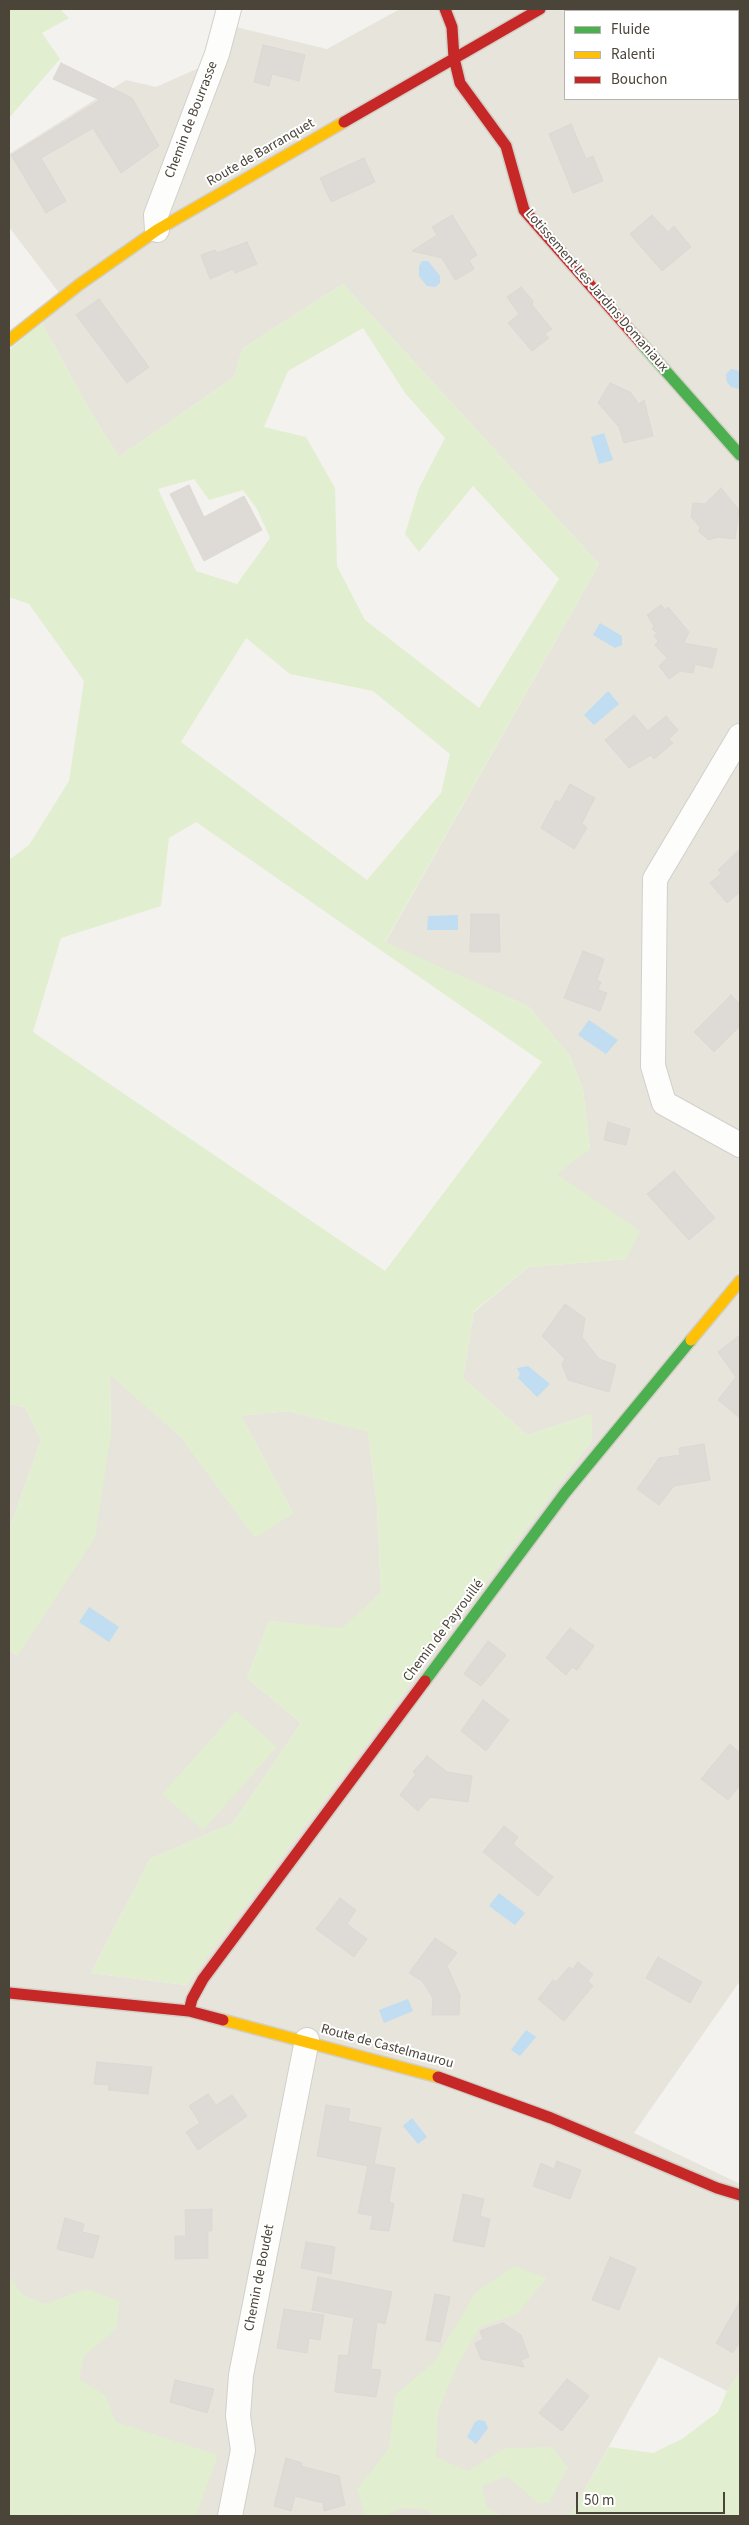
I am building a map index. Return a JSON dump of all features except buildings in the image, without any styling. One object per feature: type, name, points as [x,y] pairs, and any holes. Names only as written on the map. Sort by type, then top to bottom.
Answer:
[{"type":"street","name":"Chemin de Bourrasse","points":[[157,230],[156,215],[217,54],[229,9]]},
{"type":"street","name":"Lotissement Les Jardins Domaniaux","points":[[445,9],[452,26],[454,58],[460,83],[506,146],[524,210],[740,455]]},
{"type":"street","name":"Route de Barranquet","points":[[9,340],[80,284],[157,230],[540,9]]},
{"type":"street","points":[[740,736],[655,879],[653,1066],[664,1103],[740,1145]]},
{"type":"street","name":"Chemin de Payrouillé","points":[[189,2011],[192,1999],[203,1979],[566,1493],[740,1281]]},
{"type":"street","name":"Route de Castelmaurou","points":[[9,1993],[189,2011],[307,2040],[460,2083],[551,2118],[717,2188],[740,2195]]},
{"type":"street","name":"Chemin de Boudet","points":[[230,2516],[243,2450],[238,2416],[242,2376],[307,2040]]},
{"type":"shaded area","points":[[400,9],[740,9],[740,1981],[634,2133],[740,2184],[740,2372],[727,2391],[659,2357],[570,2516],[501,2516],[468,2496],[462,2516],[9,2516],[9,1650],[17,1655],[111,1435],[110,1374],[181,1437],[255,1537],[293,1513],[241,1416],[288,1411],[368,1431],[377,1507],[381,1593],[342,1629],[269,1621],[247,1678],[301,1723],[233,1823],[150,1859],[91,1973],[186,1985],[592,1440],[591,1414],[527,1435],[463,1378],[474,1312],[529,1267],[626,1259],[556,1173],[590,1149],[583,1090],[570,1056],[528,1006],[385,943],[599,564],[343,284],[243,348],[234,377],[119,457],[90,411],[42,323],[66,302],[9,227],[9,154],[126,80],[156,87],[201,67],[236,27],[327,49]]},
{"type":"shaded area","points":[[9,1404],[25,1407],[41,1440],[9,1530]]},
{"type":"green space","points":[[9,9],[60,9],[69,18],[42,33],[60,59],[9,118]]},
{"type":"green space","points":[[343,284],[599,564],[385,942],[528,1006],[570,1056],[583,1090],[590,1149],[557,1174],[640,1231],[626,1259],[529,1267],[474,1311],[463,1378],[527,1435],[591,1414],[592,1440],[186,1985],[91,1973],[150,1859],[233,1823],[301,1723],[247,1678],[269,1621],[342,1628],[381,1593],[377,1507],[368,1432],[288,1411],[241,1416],[293,1513],[255,1538],[181,1437],[110,1375],[111,1435],[95,1538],[18,1655],[9,1650],[9,1530],[41,1440],[25,1407],[9,1404],[9,860],[29,845],[69,781],[84,681],[29,604],[9,597],[9,350],[42,323],[90,411],[119,457],[234,377],[243,348]],"holes":[[[363,328],[405,393],[445,438],[419,488],[405,534],[419,552],[473,486],[559,579],[479,708],[365,620],[337,566],[335,488],[306,437],[264,427],[288,371]],[[194,479],[209,500],[243,490],[257,509],[270,538],[237,584],[196,571],[158,489]],[[246,638],[290,674],[373,691],[450,754],[441,793],[367,880],[181,742]],[[196,822],[542,1062],[385,1271],[33,1032],[61,938],[161,906],[169,838]]]},
{"type":"green space","points":[[236,1711],[277,1747],[203,1830],[162,1794]]},
{"type":"green space","points":[[514,2266],[547,2278],[517,2314],[480,2327],[455,2370],[438,2412],[436,2457],[468,2471],[505,2448],[552,2447],[568,2467],[549,2503],[538,2503],[507,2476],[482,2486],[487,2507],[501,2516],[432,2516],[428,2510],[402,2508],[386,2516],[365,2516],[357,2489],[389,2448],[395,2395],[434,2362],[476,2292]]},
{"type":"green space","points":[[9,2276],[22,2294],[45,2304],[86,2289],[120,2301],[116,2329],[84,2356],[79,2379],[105,2395],[116,2422],[218,2455],[196,2516],[70,2516],[66,2514],[64,2516],[9,2516]]},
{"type":"green space","points":[[740,2372],[740,2516],[570,2516],[609,2447],[653,2453],[682,2439],[718,2412],[727,2391]]},
{"type":"water","points":[[422,261],[428,261],[440,276],[440,283],[435,287],[427,286],[419,276],[419,266]]},
{"type":"water","points":[[731,369],[740,371],[739,389],[731,387],[727,382],[726,374]]},
{"type":"water","points":[[604,433],[613,460],[599,464],[591,437]]},
{"type":"water","points":[[600,623],[622,636],[622,645],[615,648],[593,635]]},
{"type":"water","points":[[608,691],[619,704],[594,725],[584,715]]},
{"type":"water","points":[[458,915],[458,930],[427,930],[428,916]]},
{"type":"water","points":[[589,1020],[618,1040],[606,1054],[578,1035]]},
{"type":"water","points":[[528,1366],[550,1384],[537,1397],[518,1378],[520,1374],[517,1368]]},
{"type":"water","points":[[89,1607],[119,1627],[109,1642],[79,1622]]},
{"type":"water","points":[[499,1893],[525,1913],[515,1925],[489,1906]]},
{"type":"water","points":[[408,1999],[413,2011],[384,2023],[379,2010]]},
{"type":"water","points":[[526,2030],[536,2037],[520,2056],[511,2050]]},
{"type":"water","points":[[412,2118],[427,2137],[418,2144],[403,2126]]},
{"type":"water","points":[[479,2420],[485,2421],[488,2428],[476,2444],[467,2437],[475,2422]]},
{"type":"traffic: fast","points":[[641,343],[740,455]]},
{"type":"traffic: fast","points":[[425,1681],[565,1493],[691,1340]]},
{"type":"traffic: slow","points":[[9,340],[80,284],[157,230],[344,122]]},
{"type":"traffic: slow","points":[[691,1340],[740,1281]]},
{"type":"traffic: slow","points":[[223,2020],[438,2077]]},
{"type":"traffic: jam","points":[[445,9],[452,27],[454,58],[460,83],[506,146],[524,210],[641,343]]},
{"type":"traffic: jam","points":[[344,122],[540,9]]},
{"type":"traffic: jam","points":[[189,2011],[192,1999],[203,1979],[425,1681]]},
{"type":"traffic: jam","points":[[9,1993],[189,2011],[223,2020]]},
{"type":"traffic: jam","points":[[438,2077],[551,2118],[717,2188],[740,2195]]}]
